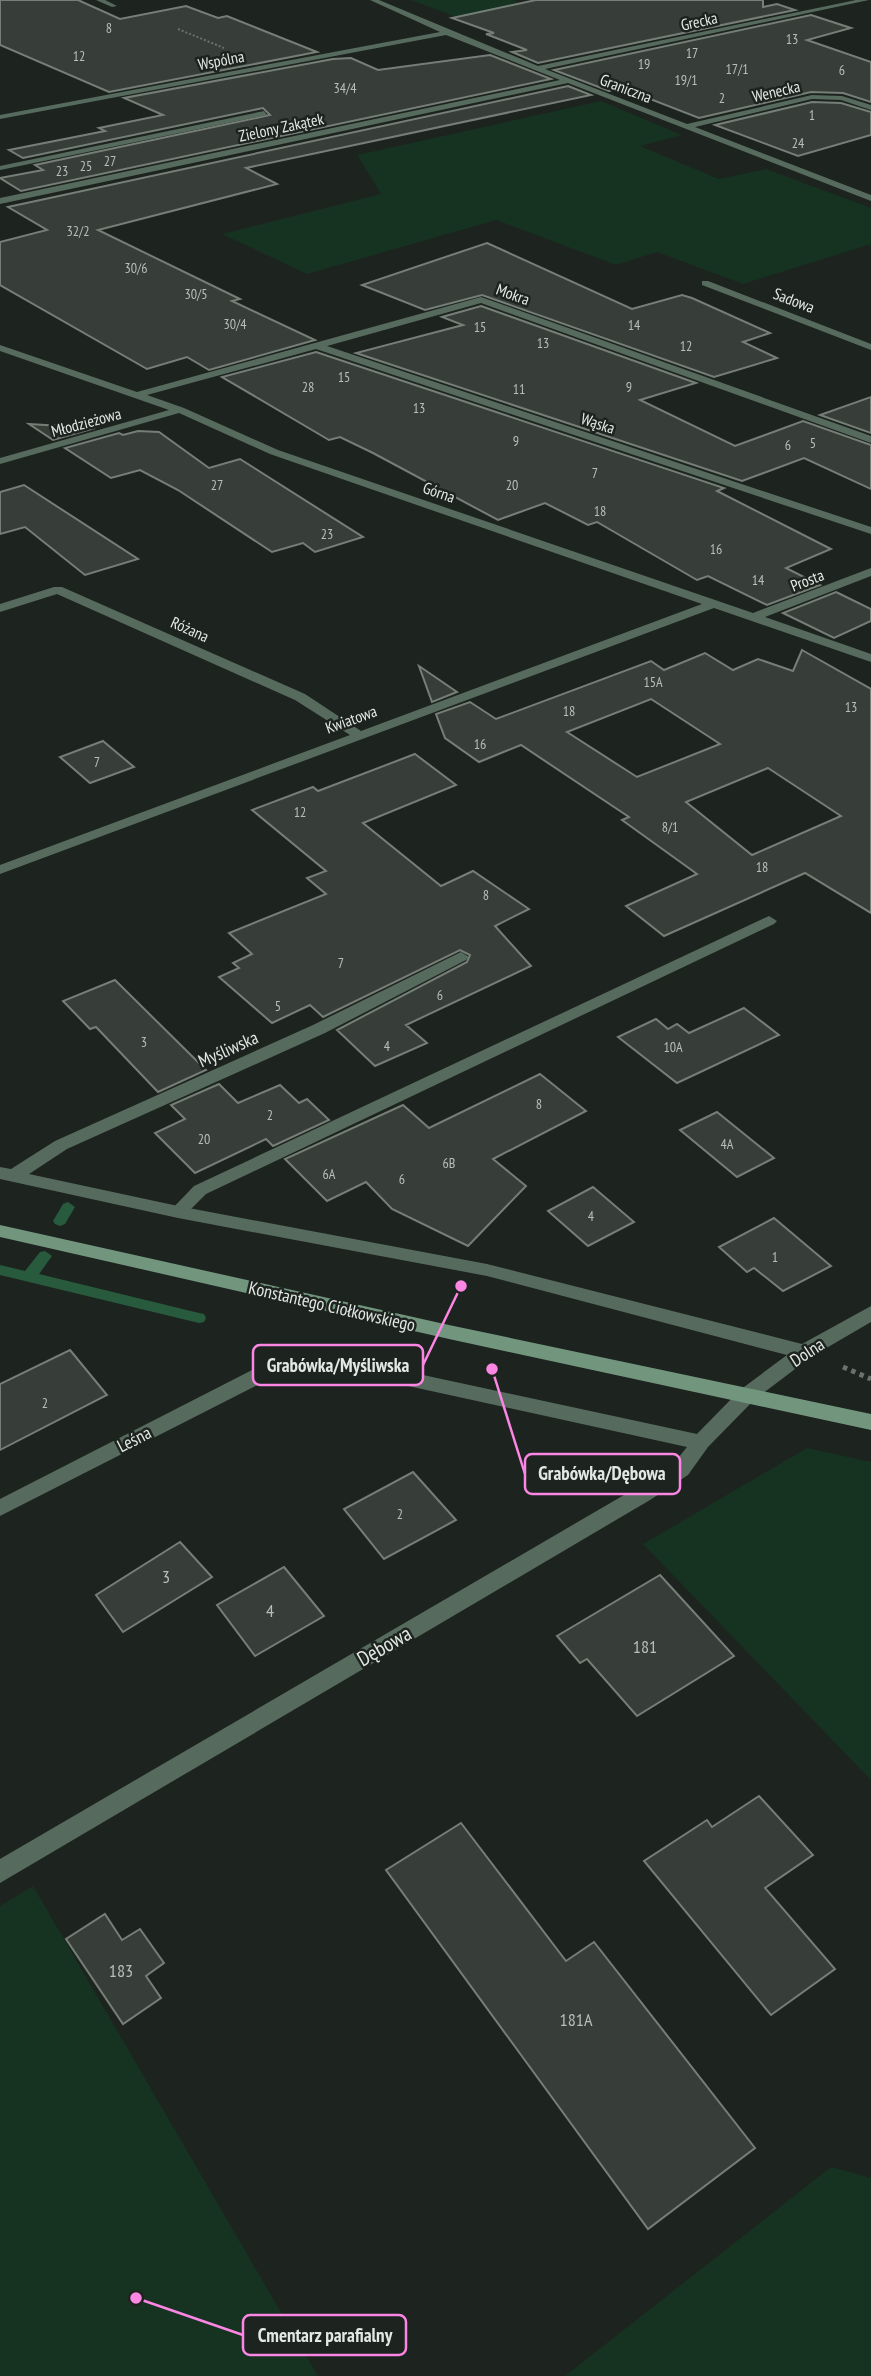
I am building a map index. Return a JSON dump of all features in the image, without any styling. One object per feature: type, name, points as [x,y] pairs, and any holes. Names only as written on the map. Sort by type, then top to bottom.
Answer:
[{"type":"street","points":[[99,0],[114,6]]},
{"type":"street","name":"Graniczna","points":[[373,0],[447,33],[871,198]]},
{"type":"street","name":"Grecka","points":[[538,68],[866,0]]},
{"type":"street","name":"Wspólna","points":[[0,117],[447,33]]},
{"type":"street","name":"Zielony Zakątek","points":[[0,201],[569,80]]},
{"type":"street","name":"Wenecka","points":[[687,126],[812,97],[842,98],[871,108]]},
{"type":"street","points":[[0,168],[264,113]]},
{"type":"street","name":"Sadowa","points":[[705,283],[871,347]]},
{"type":"street","name":"Mokra","points":[[136,395],[481,300],[871,440]]},
{"type":"street","name":"Wąska","points":[[315,345],[871,531]]},
{"type":"street","name":"Górna","points":[[0,348],[180,410],[274,452],[871,658]]},
{"type":"street","name":"Młodzieżowa","points":[[0,461],[180,410]]},
{"type":"street","name":"Prosta","points":[[754,617],[871,572]]},
{"type":"street","name":"Różana","points":[[0,608],[58,590],[300,697],[359,735]]},
{"type":"street","name":"Kwiatowa","points":[[0,870],[716,603]]},
{"type":"street","points":[[178,1212],[200,1190],[769,920]]},
{"type":"street","name":"Myśliwska","points":[[6,1175],[61,1145],[319,1029],[461,957]]},
{"type":"street","points":[[6,1175],[178,1212],[487,1270],[804,1352]]},
{"type":"street","name":"Konstantego Ciołkowskiego","points":[[0,1231],[871,1422]]},
{"type":"street","name":"Dolna","points":[[747,1395],[804,1352],[871,1313]]},
{"type":"street","name":"Leśna","points":[[0,1508],[269,1370],[303,1361],[335,1363],[701,1442]]},
{"type":"street","name":"Dębowa","points":[[0,1872],[643,1494],[681,1469],[701,1442],[747,1395]]},
{"type":"green space","points":[[411,0],[512,0],[569,21],[501,34]]},
{"type":"green space","points":[[601,101],[682,135],[640,146],[719,179],[766,169],[871,208],[871,244],[743,284],[657,252],[616,265],[496,220],[307,274],[222,234],[381,194],[357,155]]},
{"type":"green space","points":[[807,1448],[871,1462],[871,1780],[643,1544]]},
{"type":"green space","points":[[33,1886],[318,2376],[0,2376],[0,1906]]},
{"type":"green space","points":[[831,2167],[871,2178],[871,2376],[565,2376]]},
{"type":"building","points":[[0,0],[78,0],[120,19],[186,6],[218,18],[227,16],[317,52],[109,92],[0,45]]},
{"type":"building","points":[[536,0],[763,0],[763,7],[777,4],[795,10],[538,63],[512,52],[527,50],[486,34],[494,33],[452,18]]},
{"type":"building","points":[[811,15],[851,28],[807,40],[871,62],[871,102],[843,93],[811,92],[699,118],[622,88],[609,91],[554,70]]},
{"type":"building","points":[[490,55],[551,79],[21,191],[0,178],[43,170],[35,165],[270,115],[263,108],[23,158],[9,150],[105,131],[99,128],[163,115],[124,98],[333,59],[351,58],[378,70]]},
{"type":"building","points":[[568,86],[591,95],[246,168],[277,184],[98,230],[240,299],[232,301],[315,340],[209,370],[187,357],[147,369],[0,285],[0,242],[47,230],[8,207]]},
{"type":"building","points":[[812,102],[841,103],[871,112],[871,135],[798,156],[715,125]]},
{"type":"building","points":[[487,243],[632,309],[682,295],[692,298],[770,333],[743,342],[777,358],[714,377],[482,295],[425,310],[362,285]]},
{"type":"building","points":[[481,306],[696,383],[640,400],[735,446],[803,421],[871,445],[871,489],[804,458],[742,481],[356,353],[463,325],[442,317]]},
{"type":"building","points":[[316,352],[724,488],[717,491],[831,549],[786,568],[820,585],[767,605],[708,576],[697,580],[597,522],[588,525],[545,503],[498,520],[340,437],[329,440],[222,377]]},
{"type":"building","points":[[871,397],[871,433],[820,415]]},
{"type":"building","points":[[29,424],[95,428],[53,440]]},
{"type":"building","points":[[138,431],[159,432],[209,468],[240,459],[363,537],[315,552],[303,543],[272,552],[178,490],[140,470],[111,478],[65,448],[119,433],[123,435]]},
{"type":"building","points":[[24,485],[138,559],[85,575],[25,527],[0,534],[0,492]]},
{"type":"building","points":[[836,592],[871,609],[871,621],[834,638],[783,613]]},
{"type":"building","points":[[802,650],[871,689],[871,913],[805,873],[664,936],[626,906],[697,874],[622,820],[629,817],[521,745],[479,762],[445,738],[436,714],[470,702],[496,719],[651,661],[664,670],[705,653],[733,670],[758,659],[793,671]],"holes":[[[651,699],[720,744],[637,777],[567,732]],[[768,768],[841,816],[752,855],[686,802]]]},
{"type":"building","points":[[419,666],[457,692],[432,702]]},
{"type":"building","points":[[103,741],[134,767],[90,783],[60,757]]},
{"type":"building","points":[[415,754],[456,785],[363,823],[441,886],[473,871],[529,909],[495,926],[531,966],[406,1025],[427,1043],[375,1066],[337,1030],[467,962],[470,955],[460,950],[323,1017],[310,1005],[272,1023],[219,977],[239,968],[233,963],[252,954],[229,933],[326,894],[307,878],[326,871],[252,810],[313,787],[318,791]]},
{"type":"building","points":[[115,980],[206,1070],[158,1092],[96,1027],[90,1029],[63,1001]]},
{"type":"building","points":[[744,1008],[779,1035],[677,1083],[618,1037],[656,1019],[668,1029],[677,1024],[689,1033]]},
{"type":"building","points":[[540,1074],[586,1111],[493,1159],[526,1186],[468,1246],[392,1209],[366,1182],[327,1201],[285,1159],[403,1105],[429,1128]]},
{"type":"building","points":[[219,1084],[238,1103],[280,1085],[299,1103],[307,1099],[329,1120],[273,1146],[266,1139],[195,1173],[155,1133],[185,1119],[171,1105]]},
{"type":"building","points":[[717,1112],[774,1158],[737,1177],[680,1130]]},
{"type":"building","points":[[593,1187],[634,1222],[588,1246],[548,1211]]},
{"type":"building","points":[[774,1218],[831,1266],[783,1291],[754,1268],[747,1272],[719,1247]]},
{"type":"building","points":[[70,1350],[107,1395],[0,1450],[0,1384]]},
{"type":"building","points":[[413,1472],[456,1520],[384,1559],[344,1509]]},
{"type":"building","points":[[180,1542],[212,1577],[123,1632],[96,1595]]},
{"type":"building","points":[[284,1567],[324,1616],[255,1656],[217,1605]]},
{"type":"building","points":[[660,1575],[734,1656],[637,1716],[587,1659],[580,1663],[557,1636]]},
{"type":"building","points":[[759,1796],[813,1855],[765,1888],[835,1969],[771,2015],[644,1861],[707,1820],[712,1827]]},
{"type":"building","points":[[461,1823],[566,1961],[594,1942],[755,2148],[648,2229],[386,1870]]},
{"type":"building","points":[[105,1914],[122,1940],[140,1929],[164,1963],[146,1976],[161,1998],[123,2024],[66,1939]]},
{"type":"waterway","points":[[60,1221],[68,1207]]},
{"type":"waterway","points":[[28,1277],[45,1256]]},
{"type":"waterway","points":[[0,1270],[28,1277]]},
{"type":"waterway","points":[[28,1277],[199,1318]]},
{"type":"place","name":"Grabówka/Myśliwska","points":[[461,1286]]},
{"type":"place","name":"Grabówka/Dębowa","points":[[492,1369]]},
{"type":"place","name":"Cmentarz parafialny","points":[[136,2298]]}]
